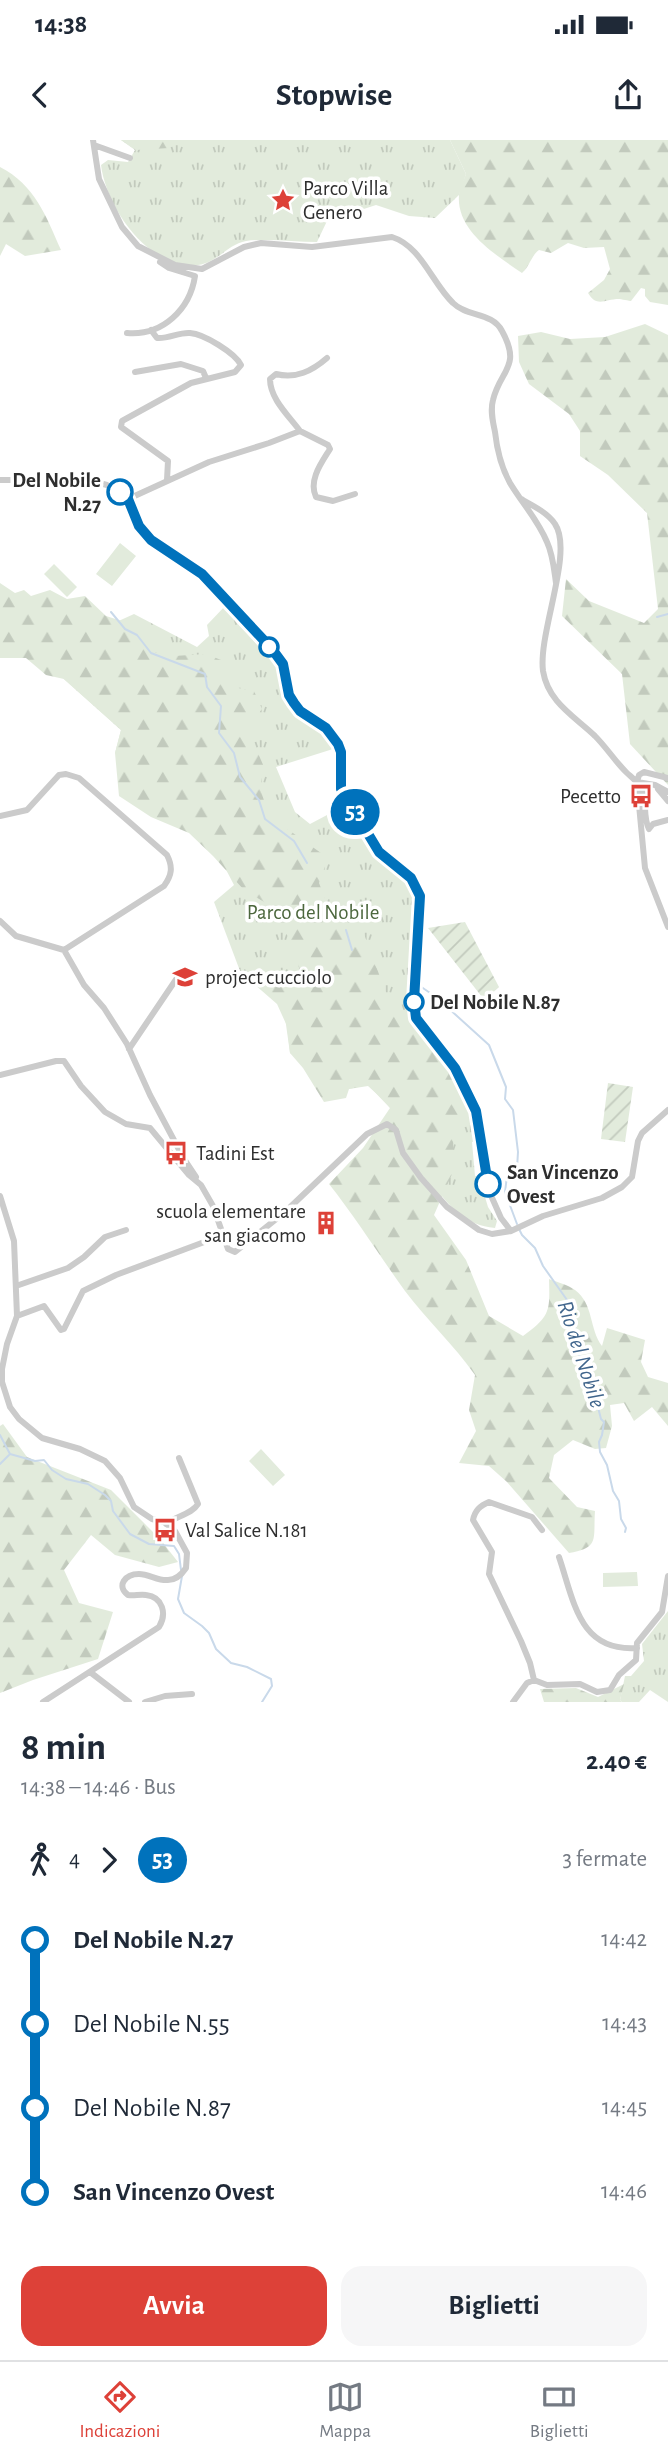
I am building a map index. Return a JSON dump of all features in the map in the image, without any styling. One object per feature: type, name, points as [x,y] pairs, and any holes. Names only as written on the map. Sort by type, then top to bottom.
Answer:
[{"type":"street","points":[[94,143],[130,158]]},
{"type":"street","points":[[94,143],[99,179],[115,214],[133,241],[169,268],[196,278],[190,296],[179,313],[169,321],[151,330],[127,333]]},
{"type":"street","points":[[154,256],[175,265],[196,269],[208,267],[244,247],[261,243],[312,247],[387,237],[402,241],[420,258],[438,286],[454,304],[462,310],[492,320],[503,331],[511,363],[494,396],[491,409],[500,460],[511,485],[547,542],[556,583]]},
{"type":"street","points":[[151,330],[157,338],[195,334],[227,351],[239,360],[241,365],[235,372],[191,383],[122,421],[121,426],[168,461],[167,480]]},
{"type":"street","points":[[327,358],[299,376],[276,374],[271,379],[271,387],[276,399],[300,431],[328,445],[330,449],[318,469],[313,491],[316,497],[333,501],[355,494]]},
{"type":"street","points":[[135,372],[181,364],[203,371],[206,378]]},
{"type":"street","points":[[128,499],[209,462],[300,431]]},
{"type":"street","points":[[0,480],[88,480],[107,485],[128,499],[139,526],[151,540],[202,574],[283,664],[289,695],[294,703],[300,711],[326,728],[338,744],[341,752],[341,789],[379,852],[411,878],[420,896],[416,1018],[455,1068],[476,1111],[489,1191],[501,1218],[516,1229]]},
{"type":"street","points":[[521,498],[556,524],[560,539],[556,583],[542,651],[545,682],[556,701],[597,738],[637,782],[642,790],[649,829],[653,824],[668,820]]},
{"type":"street","points":[[668,778],[644,772],[639,775],[637,782],[645,868],[668,928]]},
{"type":"street","points":[[0,816],[27,810],[59,775],[73,775],[167,855],[171,863],[171,872],[164,886],[64,950]]},
{"type":"street","points":[[637,782],[655,785],[668,792]]},
{"type":"street","points":[[655,785],[668,801]]},
{"type":"street","points":[[0,921],[16,936],[64,950],[130,1049],[150,1096],[184,1160],[213,1206],[231,1251],[242,1248],[285,1212],[367,1135],[387,1124],[396,1130],[403,1153],[421,1178],[447,1207],[479,1230],[492,1234],[516,1229],[543,1216],[602,1198],[622,1188],[632,1177],[638,1140],[642,1133],[668,1110]]},
{"type":"street","points":[[130,1049],[177,978],[184,974]]},
{"type":"street","points":[[0,1074],[56,1060],[64,1061],[81,1086],[105,1112],[126,1124],[150,1128],[189,1175],[201,1185]]},
{"type":"street","points":[[0,1195],[14,1241],[17,1316],[2,1369],[5,1396],[13,1412],[42,1438],[80,1449],[105,1461],[120,1478],[139,1513],[166,1524],[175,1531],[187,1553],[188,1562],[182,1574],[167,1581],[141,1574],[126,1578],[121,1584],[124,1593],[151,1596],[158,1601],[163,1609],[162,1621],[152,1633],[43,1702]]},
{"type":"street","points":[[16,1286],[68,1268],[105,1237],[126,1230]]},
{"type":"street","points":[[17,1316],[44,1306],[61,1330],[64,1329],[83,1291],[116,1275],[223,1235]]},
{"type":"street","points":[[166,1524],[194,1510],[198,1504],[178,1458]]},
{"type":"street","points":[[534,1680],[521,1641],[489,1574],[492,1552],[473,1520],[474,1514],[478,1508],[489,1502],[532,1517],[542,1530]]},
{"type":"street","points":[[559,1557],[578,1611],[589,1633],[613,1648],[637,1648]]},
{"type":"street","points":[[513,1702],[527,1683],[534,1680],[547,1685],[580,1684],[597,1692],[607,1692],[636,1660],[636,1643],[662,1612],[668,1576]]},
{"type":"street","points":[[90,1672],[129,1702]]},
{"type":"street","points":[[145,1702],[164,1696],[192,1694]]},
{"type":"green space","name":"Parco Villa Genero","points":[[121,140],[450,140],[466,174],[459,195],[435,218],[409,216],[376,205],[327,221],[317,242],[246,241],[205,264],[180,264],[163,258],[147,247],[121,217],[111,199],[101,165],[108,160],[128,162],[135,150]]},
{"type":"green space","points":[[121,140],[178,140],[169,148],[136,150]]},
{"type":"green space","points":[[450,140],[668,140],[668,305],[650,302],[645,296],[645,289],[641,288],[631,301],[619,299],[602,302],[591,298],[588,293],[604,280],[610,269],[604,247],[584,248],[568,243],[551,253],[539,250],[522,273],[501,258],[480,241],[464,220],[459,195],[466,174]]},
{"type":"green space","points":[[0,167],[31,192],[61,250],[25,256],[6,244],[0,256]]},
{"type":"green space","points":[[645,324],[668,335],[668,785],[630,744],[622,674],[562,616],[566,579],[589,601],[644,623],[658,609],[647,513],[608,475],[580,456],[580,431],[569,414],[529,384],[519,362],[518,336],[541,332],[570,339],[605,337]]},
{"type":"green space","points":[[120,543],[136,556],[112,586],[96,574]]},
{"type":"green space","points":[[54,564],[77,587],[67,597],[44,574]]},
{"type":"green space","points":[[0,583],[15,593],[24,590],[31,596],[50,590],[67,599],[85,596],[106,616],[138,626],[152,652],[174,656],[206,654],[226,662],[233,687],[254,691],[262,709],[247,728],[264,767],[260,788],[269,816],[328,858],[319,883],[331,914],[364,934],[386,993],[443,1058],[465,1097],[454,1125],[452,1174],[434,1215],[466,1260],[489,1316],[523,1336],[539,1323],[546,1312],[549,1279],[575,1290],[581,1296],[602,1346],[607,1328],[645,1340],[641,1362],[648,1377],[668,1383],[668,1426],[652,1407],[634,1421],[624,1403],[610,1405],[612,1426],[606,1448],[595,1449],[573,1440],[554,1455],[549,1478],[577,1507],[595,1511],[593,1541],[586,1548],[569,1553],[507,1482],[489,1466],[459,1463],[476,1431],[469,1410],[475,1375],[405,1291],[329,1184],[363,1148],[390,1108],[368,1085],[349,1089],[346,1098],[324,1102],[303,1068],[290,1053],[287,1026],[277,1004],[254,984],[270,963],[291,976],[300,971],[291,942],[271,906],[244,890],[189,833],[151,817],[119,796],[115,753],[121,730],[64,679],[46,675],[26,658],[0,658]]},
{"type":"green space","name":"Parco del Nobile","points":[[226,605],[233,612],[233,618],[263,651],[266,649],[272,657],[293,710],[324,737],[333,749],[276,767],[295,812],[310,824],[346,805],[372,851],[407,879],[414,891],[417,921],[409,989],[413,1020],[418,1030],[439,1052],[465,1097],[476,1141],[472,1142],[475,1176],[479,1177],[488,1207],[497,1221],[495,1228],[475,1223],[444,1199],[391,1109],[368,1086],[349,1089],[290,1053],[281,989],[240,971],[214,902],[234,885],[205,829],[159,800],[115,753],[121,730],[39,657],[134,614],[197,647],[209,636],[207,625]]},
{"type":"green space","points":[[465,922],[499,987],[489,996],[482,997],[428,928]]},
{"type":"green space","points":[[608,1083],[633,1087],[625,1142],[601,1139]]},
{"type":"green space","points":[[3,1424],[27,1457],[111,1490],[160,1539],[178,1562],[159,1567],[115,1555],[91,1535],[64,1570],[79,1603],[113,1612],[98,1659],[0,1693],[0,1426]]},
{"type":"green space","points":[[261,1449],[285,1475],[273,1486],[249,1461]]},
{"type":"green space","points":[[637,1572],[638,1586],[603,1587],[603,1573]]},
{"type":"green space","points":[[668,1611],[668,1702],[650,1690],[639,1702],[622,1702],[620,1700],[625,1676],[631,1676],[644,1661],[642,1644]]},
{"type":"green space","points":[[624,1684],[620,1700],[622,1702],[544,1702],[540,1689],[576,1688],[598,1697]]},
{"type":"waterway","name":"Rio del Nobile","points":[[111,612],[125,629],[137,635],[151,653],[205,674],[207,687],[221,706],[219,733],[234,753],[240,777],[259,800],[265,819],[294,841],[307,863]]},
{"type":"waterway","points":[[657,617],[668,614]]},
{"type":"waterway","name":"Rio del Nobile","points":[[346,930],[352,950]]},
{"type":"waterway","name":"Rio del Nobile","points":[[417,984],[436,997],[489,1045],[506,1087],[505,1099],[513,1110],[517,1168],[507,1176],[505,1192],[517,1224]]},
{"type":"waterway","name":"Rio del Nobile","points":[[519,1229],[535,1248],[543,1266],[572,1307],[580,1359],[589,1372],[604,1422],[599,1442],[600,1452],[619,1501],[625,1532]]},
{"type":"waterway","points":[[0,1435],[10,1454],[35,1461],[44,1460],[52,1470],[66,1479],[88,1484],[105,1495],[130,1534],[149,1544],[174,1546],[179,1554],[181,1570]]},
{"type":"waterway","points":[[0,1464],[9,1455]]},
{"type":"waterway","points":[[182,1576],[178,1599],[184,1613],[209,1633],[216,1649],[231,1663],[247,1667],[271,1679],[272,1686],[262,1702]]},
{"type":"bus line","name":"53","points":[[120,492],[128,499],[139,526],[151,540],[202,574],[272,649],[283,664],[289,695],[294,703],[300,711],[326,728],[338,744],[341,752],[341,789],[379,852],[411,878],[420,896],[414,1001],[416,1018],[455,1068],[476,1111],[488,1184]]},
{"type":"place","name":"Parco Villa Genero","points":[[283,200]]},
{"type":"place","name":"Del Nobile N.27","points":[[120,492]]},
{"type":"place","name":"Pecetto","points":[[641,796]]},
{"type":"place","name":"project cucciolo","points":[[185,977]]},
{"type":"place","name":"Del Nobile N.87","points":[[414,1002]]},
{"type":"place","name":"Tadini Est","points":[[176,1153]]},
{"type":"place","name":"San Vincenzo Ovest","points":[[488,1184]]},
{"type":"place","name":"scuola elementare san giacomo","points":[[326,1223]]},
{"type":"place","name":"Val Salice N.181","points":[[165,1530]]}]
